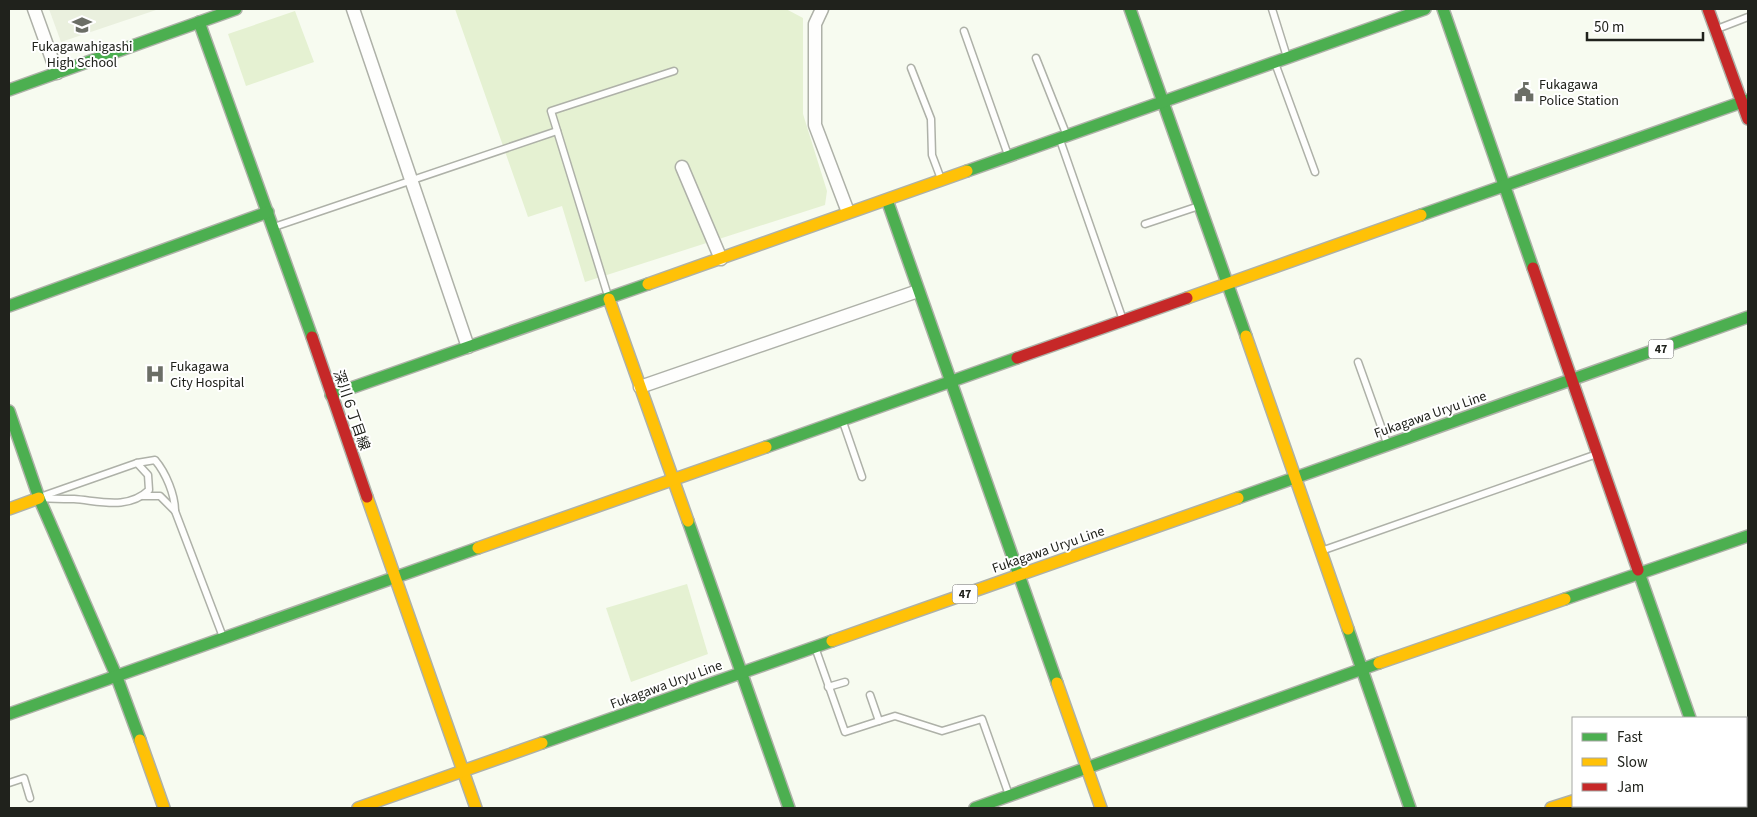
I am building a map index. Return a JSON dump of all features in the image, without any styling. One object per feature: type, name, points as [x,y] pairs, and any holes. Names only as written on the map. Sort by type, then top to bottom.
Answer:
[{"type":"street","points":[[34,9],[57,73]]},
{"type":"street","points":[[9,90],[236,9]]},
{"type":"street","points":[[354,9],[468,347]]},
{"type":"street","points":[[822,9],[815,24],[815,125],[848,212]]},
{"type":"street","points":[[1130,9],[1322,551],[1410,808]]},
{"type":"street","points":[[331,395],[609,299],[848,212],[942,181],[1426,9]]},
{"type":"street","points":[[1443,9],[1690,717]]},
{"type":"street","points":[[1708,9],[1745,101],[1748,119]]},
{"type":"street","name":"深川６丁目線","points":[[199,22],[397,578],[476,808]]},
{"type":"street","points":[[9,714],[223,637],[397,578],[951,383],[1745,101]]},
{"type":"street","points":[[682,167],[720,259]]},
{"type":"street","points":[[887,200],[1101,808]]},
{"type":"street","points":[[9,306],[268,212]]},
{"type":"street","points":[[640,387],[918,291]]},
{"type":"street","points":[[609,299],[789,808]]},
{"type":"street","name":"Fukagawa Uryu Line","points":[[358,808],[1573,380],[1748,316]]},
{"type":"street","points":[[9,411],[17,445],[116,676],[164,808]]},
{"type":"street","points":[[9,509],[39,498]]},
{"type":"street","points":[[975,808],[1088,770],[1363,669],[1748,536]]},
{"type":"street","points":[[1551,808],[1572,801]]},
{"type":"lane","points":[[1272,9],[1288,58]]},
{"type":"lane","points":[[1716,29],[1748,17]]},
{"type":"lane","points":[[964,31],[1009,157]]},
{"type":"lane","points":[[1036,58],[1123,322]]},
{"type":"lane","points":[[1275,63],[1315,172]]},
{"type":"lane","points":[[911,68],[931,119],[932,156],[942,181]]},
{"type":"lane","points":[[609,299],[551,111],[674,71]]},
{"type":"lane","points":[[273,227],[557,130]]},
{"type":"lane","points":[[1146,224],[1200,206]]},
{"type":"lane","points":[[1358,362],[1388,445]]},
{"type":"lane","points":[[842,421],[862,476]]},
{"type":"lane","points":[[1322,551],[1598,454]]},
{"type":"lane","points":[[39,498],[137,464],[155,460],[162,468],[175,499],[175,512],[223,637]]},
{"type":"lane","points":[[137,464],[148,474],[149,490],[142,496]]},
{"type":"lane","points":[[39,498],[75,499],[103,504],[125,502],[142,496],[160,496],[175,512]]},
{"type":"lane","points":[[815,647],[845,732],[896,716],[942,731],[982,719],[1010,796]]},
{"type":"lane","points":[[828,687],[845,682]]},
{"type":"lane","points":[[870,696],[879,721]]},
{"type":"lane","points":[[9,782],[24,778],[30,798]]},
{"type":"shaded area","name":"Fukagawahigashi High School","points":[[49,9],[159,9],[61,42]]},
{"type":"green space","points":[[455,9],[786,9],[803,18],[803,114],[827,191],[825,205],[585,282],[562,206],[528,217]]},
{"type":"green space","points":[[295,11],[314,62],[246,86],[228,34]]},
{"type":"green space","points":[[687,584],[708,654],[631,682],[606,608]]},
{"type":"traffic: fast","points":[[9,90],[236,9]]},
{"type":"traffic: fast","points":[[1130,9],[1246,336]]},
{"type":"traffic: fast","points":[[967,171],[1425,9]]},
{"type":"traffic: fast","points":[[1443,9],[1533,268]]},
{"type":"traffic: fast","points":[[199,22],[312,337]]},
{"type":"traffic: fast","points":[[1421,215],[1748,100]]},
{"type":"traffic: fast","points":[[887,200],[1057,683]]},
{"type":"traffic: fast","points":[[9,306],[268,212]]},
{"type":"traffic: fast","points":[[331,395],[648,284]]},
{"type":"traffic: fast","points":[[1238,498],[1748,317]]},
{"type":"traffic: fast","points":[[766,447],[1017,358]]},
{"type":"traffic: fast","points":[[9,411],[39,498],[116,675],[140,740]]},
{"type":"traffic: fast","points":[[688,521],[789,808]]},
{"type":"traffic: fast","points":[[1565,599],[1748,536]]},
{"type":"traffic: fast","points":[[9,714],[478,548]]},
{"type":"traffic: fast","points":[[1638,570],[1690,717]]},
{"type":"traffic: fast","points":[[1348,629],[1410,808]]},
{"type":"traffic: fast","points":[[542,743],[832,641]]},
{"type":"traffic: fast","points":[[975,808],[1379,663]]},
{"type":"traffic: slow","points":[[648,284],[967,171]]},
{"type":"traffic: slow","points":[[1187,298],[1421,215]]},
{"type":"traffic: slow","points":[[609,299],[688,521]]},
{"type":"traffic: slow","points":[[1246,336],[1348,629]]},
{"type":"traffic: slow","points":[[478,548],[766,447]]},
{"type":"traffic: slow","points":[[367,497],[476,808]]},
{"type":"traffic: slow","points":[[9,509],[39,498]]},
{"type":"traffic: slow","points":[[832,641],[1238,498]]},
{"type":"traffic: slow","points":[[1379,663],[1565,599]]},
{"type":"traffic: slow","points":[[1057,683],[1101,808]]},
{"type":"traffic: slow","points":[[140,740],[164,808]]},
{"type":"traffic: slow","points":[[358,808],[542,743]]},
{"type":"traffic: slow","points":[[1551,808],[1572,801]]},
{"type":"traffic: jam","points":[[1708,9],[1748,119]]},
{"type":"traffic: jam","points":[[1533,268],[1638,570]]},
{"type":"traffic: jam","points":[[1017,358],[1187,298]]},
{"type":"traffic: jam","points":[[312,337],[367,497]]},
{"type":"place","name":"Fukagawahigashi High School","points":[[82,25]]},
{"type":"place","name":"Fukagawa Police Station","points":[[1524,92]]},
{"type":"place","name":"Fukagawa City Hospital","points":[[155,374]]}]
